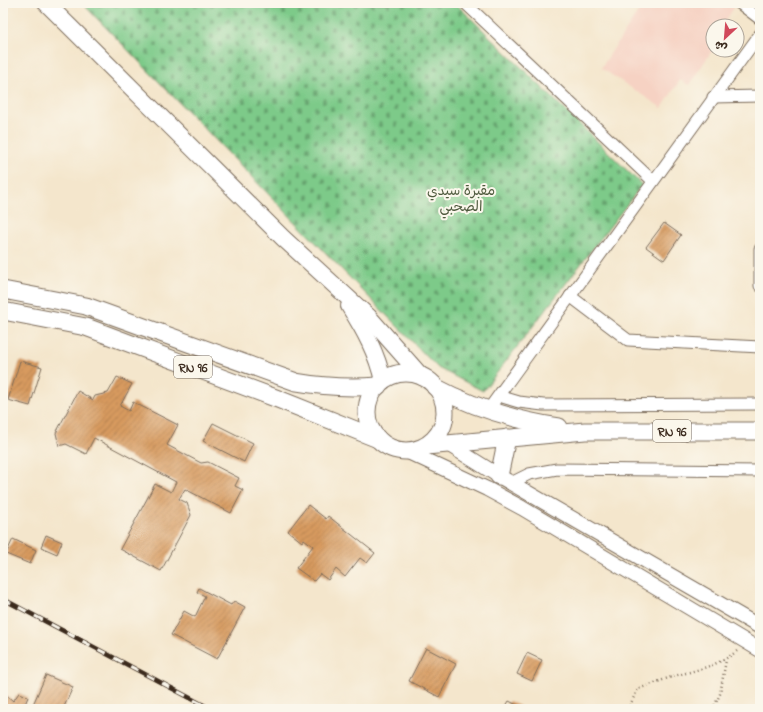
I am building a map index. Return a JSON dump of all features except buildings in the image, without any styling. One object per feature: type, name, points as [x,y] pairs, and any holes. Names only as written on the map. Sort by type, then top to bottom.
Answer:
[{"type":"main road","points":[[46,3],[283,238],[369,317],[429,382],[442,398],[445,410],[444,423],[436,442],[406,451],[396,450],[386,446],[378,439],[371,429],[368,412],[371,395],[380,383],[402,374],[412,374],[429,382]]},
{"type":"main road","points":[[339,289],[369,338],[379,364],[380,383]]},
{"type":"main road","name":"RN 96","points":[[3,290],[86,306],[296,382],[323,387],[350,388],[380,383]]},
{"type":"main road","name":"RN 96","points":[[3,311],[86,327],[278,399],[378,439]]},
{"type":"main road","name":"RN 96","points":[[429,382],[488,410],[529,422],[585,431]]},
{"type":"main road","name":"RN 96","points":[[436,442],[585,431],[760,431]]},
{"type":"main road","points":[[505,479],[506,438]]},
{"type":"street","points":[[465,3],[653,182]]},
{"type":"street","points":[[739,3],[760,19]]},
{"type":"street","points":[[488,410],[500,396],[570,296],[760,34]]},
{"type":"street","points":[[713,97],[760,96]]},
{"type":"street","points":[[760,249],[760,286]]},
{"type":"street","points":[[570,296],[628,340],[760,347]]},
{"type":"street","points":[[500,396],[519,402],[543,405],[760,404]]},
{"type":"street","points":[[436,442],[505,479],[760,627]]},
{"type":"street","points":[[406,451],[504,498],[760,650]]},
{"type":"street","points":[[505,479],[557,469],[760,472]]},
{"type":"path","points":[[628,709],[638,689],[674,676],[704,669],[726,660],[747,642]]},
{"type":"path","points":[[713,709],[720,694],[726,660]]},
{"type":"shaded area","points":[[644,3],[737,3],[727,18],[705,18],[705,58],[707,58],[689,85],[680,80],[662,108],[601,68]]},
{"type":"green space","name":"مقبرة سيدي الصحبي","points":[[82,3],[455,3],[642,185],[483,391],[438,368]]},
{"type":"railway","points":[[3,599],[211,709]]}]
